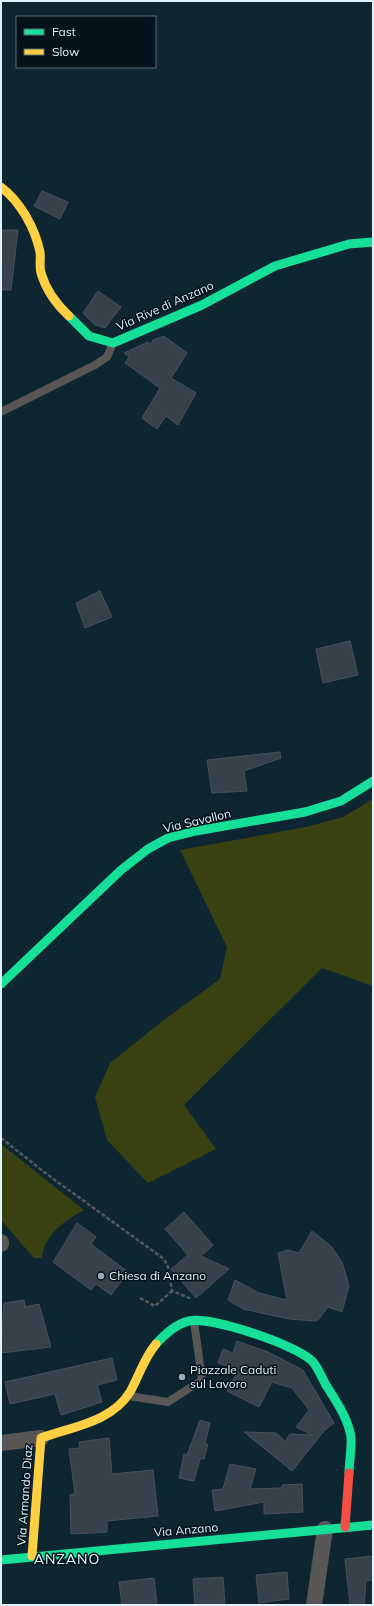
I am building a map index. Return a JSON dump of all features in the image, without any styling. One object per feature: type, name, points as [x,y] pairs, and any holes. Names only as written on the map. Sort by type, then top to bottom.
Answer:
[{"type":"street","name":"Via Rive di Anzano","points":[[1,187],[8,192],[28,219],[40,252],[40,271],[47,289],[59,306],[89,336],[113,343],[202,305],[275,266],[349,244],[373,242]]},
{"type":"street","name":"Via Savallon","points":[[1,984],[121,870],[148,850],[168,838],[196,831],[305,812],[341,801],[373,781]]},
{"type":"street","name":"Via Armando Diaz","points":[[32,1556],[42,1438],[104,1416],[119,1406],[128,1395],[151,1350],[168,1332],[194,1320],[214,1321],[282,1344],[303,1354],[312,1361],[347,1421],[351,1438],[345,1527]]},
{"type":"street","points":[[1,1443],[42,1438]]},
{"type":"street","name":"Via Anzano","points":[[1,1560],[373,1525]]},
{"type":"street","points":[[314,1605],[325,1530]]},
{"type":"lane","points":[[1,412],[107,357],[113,343]]},
{"type":"lane","points":[[128,1395],[168,1402],[202,1380],[194,1320]]},
{"type":"path","points":[[1,1138],[48,1175],[164,1259],[168,1267],[172,1291]]},
{"type":"path","points":[[140,1298],[155,1306],[172,1291]]},
{"type":"path","points":[[172,1291],[195,1300]]},
{"type":"green space","points":[[373,799],[373,986],[322,968],[184,1105],[216,1149],[148,1183],[107,1140],[95,1097],[110,1063],[164,1020],[220,979],[227,947],[180,850],[306,827],[343,817]]},
{"type":"green space","points":[[1,1144],[84,1210],[70,1218],[51,1235],[42,1258],[34,1258],[1,1220]]},
{"type":"building","points":[[42,191],[68,202],[60,219],[34,206]]},
{"type":"building","points":[[1,230],[18,230],[11,290],[1,290]]},
{"type":"building","points":[[98,291],[121,307],[105,328],[95,325],[83,313]]},
{"type":"building","points":[[164,336],[187,353],[171,378],[196,393],[178,425],[166,416],[157,429],[142,418],[160,388],[125,363],[129,357],[124,353],[148,342],[151,344],[153,340]]},
{"type":"building","points":[[100,591],[112,617],[85,628],[76,603]]},
{"type":"building","points":[[350,641],[358,675],[323,683],[316,649]]},
{"type":"building","points":[[280,752],[281,758],[244,771],[247,791],[212,793],[207,760]]},
{"type":"building","points":[[184,1212],[213,1245],[201,1256],[229,1269],[196,1298],[171,1269],[188,1255],[165,1229]]},
{"type":"building","points":[[77,1223],[96,1237],[91,1244],[128,1272],[111,1295],[96,1284],[91,1290],[53,1262]]},
{"type":"building","points":[[312,1231],[331,1246],[342,1262],[349,1286],[342,1312],[328,1307],[317,1321],[289,1319],[243,1309],[228,1300],[235,1280],[259,1293],[287,1300],[278,1253],[288,1250],[299,1253]]},
{"type":"building","points":[[24,1300],[25,1307],[39,1304],[51,1347],[1,1353],[4,1303]]},
{"type":"building","points":[[237,1341],[268,1352],[303,1370],[334,1423],[324,1431],[292,1471],[244,1432],[276,1433],[285,1441],[290,1434],[312,1435],[296,1427],[309,1410],[292,1388],[272,1382],[259,1407],[227,1391],[238,1370],[218,1363],[223,1349],[233,1353]]},
{"type":"building","points":[[112,1358],[117,1380],[97,1385],[102,1402],[61,1415],[55,1394],[10,1404],[5,1382]]},
{"type":"building","points":[[200,1420],[210,1423],[205,1444],[208,1444],[204,1459],[200,1459],[194,1481],[179,1478],[184,1454],[187,1455]]},
{"type":"building","points":[[109,1438],[112,1474],[153,1470],[158,1516],[107,1521],[107,1532],[71,1534],[70,1495],[75,1494],[69,1449],[80,1448],[79,1442]]},
{"type":"building","points":[[230,1464],[256,1469],[250,1489],[281,1488],[282,1485],[302,1484],[303,1512],[264,1514],[264,1502],[215,1511],[212,1490],[223,1489]]},
{"type":"building","points":[[373,1556],[373,1580],[366,1581],[364,1605],[350,1605],[345,1559]]},
{"type":"building","points":[[287,1572],[289,1599],[259,1603],[256,1575]]},
{"type":"building","points":[[223,1577],[225,1605],[195,1605],[193,1579]]},
{"type":"building","points":[[154,1578],[157,1605],[122,1605],[119,1582]]},
{"type":"traffic: fast","points":[[69,316],[89,336],[113,343],[202,305],[275,266],[349,244],[373,242]]},
{"type":"traffic: fast","points":[[1,984],[121,870],[148,849],[168,838],[196,831],[305,812],[341,801],[373,781]]},
{"type":"traffic: fast","points":[[156,1344],[167,1333],[180,1324],[189,1321],[200,1321],[233,1327],[253,1333],[303,1354],[316,1366],[347,1423],[351,1437],[349,1473]]},
{"type":"traffic: fast","points":[[1,1560],[373,1525]]},
{"type":"traffic: slow","points":[[1,187],[8,193],[26,216],[38,243],[40,252],[40,270],[43,279],[52,296],[69,316]]},
{"type":"traffic: slow","points":[[32,1556],[41,1438],[78,1427],[102,1417],[113,1410],[130,1392],[145,1361],[156,1344]]},
{"type":"traffic: jam","points":[[345,1527],[349,1473]]},
{"type":"place","name":"Chiesa di Anzano","points":[[101,1276]]},
{"type":"place","name":"Piazzale Caduti sul Lavoro","points":[[182,1377]]},
{"type":"district","name":"ANZANO","points":[[67,1559]]}]
